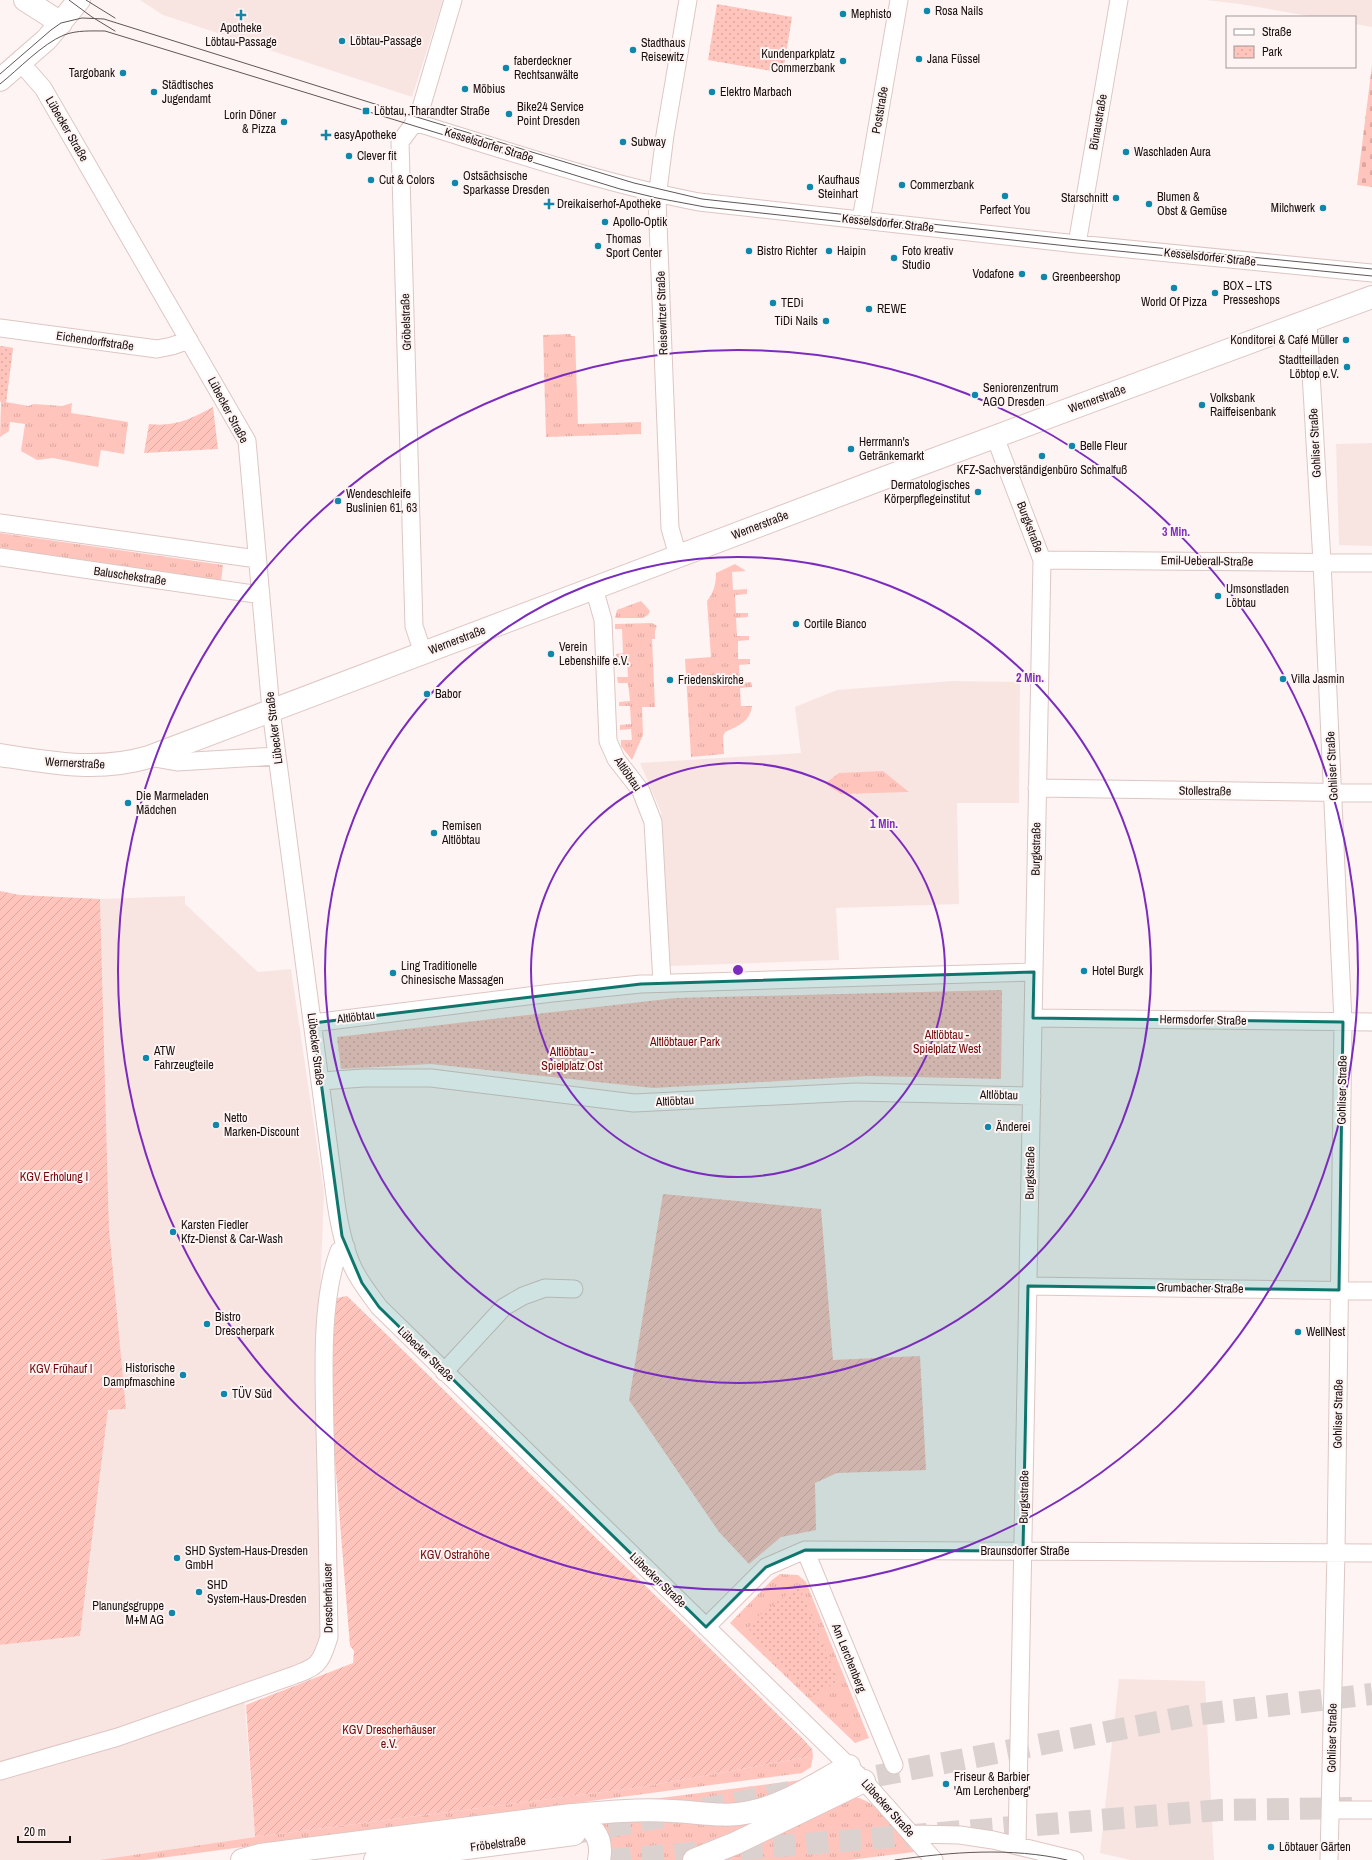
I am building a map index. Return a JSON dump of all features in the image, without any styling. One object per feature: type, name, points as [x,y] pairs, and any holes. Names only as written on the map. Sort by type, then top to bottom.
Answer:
[{"type":"street","points":[[25,0],[61,23]]},
{"type":"street","points":[[0,80],[47,39],[79,0]]},
{"type":"street","name":"Gröbelstraße","points":[[423,653],[414,626],[400,142],[418,118],[454,0]]},
{"type":"street","name":"Reisewitzer Straße","points":[[678,556],[670,528],[657,194],[688,0]]},
{"type":"street","name":"Poststraße","points":[[860,220],[899,0]]},
{"type":"street","name":"Bünaustraße","points":[[1077,244],[1119,0]]},
{"type":"street","name":"Lübecker Straße","points":[[20,62],[43,88],[247,441],[271,710],[337,1209],[351,1263],[362,1283],[379,1307],[864,1781],[934,1860]]},
{"type":"street","name":"Kesselsdorfer Straße","points":[[414,122],[596,178],[657,194],[708,204],[1077,244],[1372,273]]},
{"type":"street","name":"Wernerstraße","points":[[0,755],[62,764],[95,766],[116,765],[149,757],[678,556],[1372,297]]},
{"type":"street","name":"Gohliser Straße","points":[[1308,321],[1322,562],[1343,1022],[1336,1552],[1329,1860]]},
{"type":"street","name":"Eichendorffstraße","points":[[0,328],[157,349],[189,340]]},
{"type":"street","name":"Burgkstraße","points":[[995,437],[1042,560],[1017,1845]]},
{"type":"street","points":[[0,523],[257,560]]},
{"type":"street","name":"Baluschekstraße","points":[[0,557],[261,595]]},
{"type":"street","name":"Emil-Ueberall-Straße","points":[[1042,560],[1372,563]]},
{"type":"street","name":"Altlöbtau","points":[[594,588],[603,620],[608,741],[616,759],[641,791],[653,822],[662,983]]},
{"type":"street","name":"Wernerstraße","points":[[149,757],[177,762],[277,756]]},
{"type":"street","name":"Stollestraße","points":[[1038,788],[1372,793]]},
{"type":"street","name":"Altlöbtau","points":[[313,1023],[559,992],[662,983],[1034,972]]},
{"type":"street","name":"Hermsdorfer Straße","points":[[1033,1018],[1372,1022]]},
{"type":"street","name":"Altlöbtau","points":[[321,1081],[364,1078],[431,1078],[634,1103],[856,1092],[1032,1096]]},
{"type":"street","name":"Drescherhäuser","points":[[0,1771],[118,1736],[313,1668],[323,1656],[329,1637],[324,1378],[327,1298],[336,1257],[339,1250],[346,1247]]},
{"type":"street","name":"Grumbacher Straße","points":[[1028,1286],[1372,1291]]},
{"type":"street","points":[[444,1372],[504,1307],[523,1296],[545,1288],[574,1289]]},
{"type":"street","name":"Braunsdorfer Straße","points":[[706,1627],[766,1567],[805,1550],[1372,1553]]},
{"type":"street","name":"Am Lerchenberg","points":[[805,1550],[894,1766]]},
{"type":"street","points":[[573,1824],[610,1811],[671,1810],[725,1815],[749,1812],[772,1806],[793,1797],[848,1766]]},
{"type":"street","points":[[694,1860],[736,1842],[864,1781]]},
{"type":"street","points":[[1330,1810],[1372,1810]]},
{"type":"street","points":[[242,1860],[260,1855],[573,1824],[590,1825],[599,1838],[601,1850],[599,1860]]},
{"type":"street","name":"Fröbelstraße","points":[[375,1860],[573,1824]]},
{"type":"street","points":[[912,1834],[960,1835],[1017,1845],[1075,1860]]},
{"type":"highlighted area","points":[[1034,972],[1033,1018],[1343,1022],[1339,1290],[1028,1286],[1023,1551],[805,1550],[766,1567],[706,1627],[379,1307],[362,1283],[342,1236],[313,1023],[641,984]]},
{"type":"shaded area","name":"Löbtau-Passage","points":[[140,0],[443,0],[412,97],[163,15]]},
{"type":"shaded area","points":[[1206,0],[1372,0],[1372,27],[1356,24],[1356,16],[1308,16],[1240,4]]},
{"type":"shaded area","points":[[1372,443],[1372,546],[1339,545],[1336,444]]},
{"type":"shaded area","points":[[952,681],[1020,682],[1019,803],[957,803],[959,904],[836,908],[839,960],[670,966],[661,812],[640,763],[801,753],[795,707],[837,690]]},
{"type":"shaded area","points":[[185,896],[185,904],[258,972],[291,969],[324,1193],[320,1296],[323,1656],[244,1693],[255,1837],[99,1860],[0,1860],[0,1645],[80,1636],[108,1410],[126,1409],[109,1228],[100,899]]},
{"type":"shaded area","points":[[1119,1679],[1205,1681],[1214,1860],[1130,1860],[1100,1853]]},
{"type":"green space","points":[[717,4],[792,17],[783,73],[708,60]]},
{"type":"green space","points":[[1372,65],[1372,187],[1357,185]]},
{"type":"green space","points":[[571,334],[571,336],[575,336],[578,424],[641,422],[641,434],[546,437],[543,335]]},
{"type":"green space","points":[[0,346],[13,348],[6,402],[28,406],[34,404],[62,406],[72,403],[71,413],[128,422],[124,454],[101,450],[98,467],[53,458],[37,460],[21,451],[25,424],[10,422],[9,431],[0,437]]},
{"type":"green space","points":[[0,346],[13,348],[6,402],[0,401]]},
{"type":"green space","points":[[213,407],[218,449],[144,453],[149,424],[158,425],[175,423]]},
{"type":"green space","points":[[0,533],[223,565],[221,582],[0,550]]},
{"type":"green space","points":[[735,564],[746,571],[732,572],[733,590],[747,589],[747,594],[735,595],[736,613],[748,613],[748,617],[736,618],[737,636],[749,636],[749,640],[738,641],[738,659],[750,659],[750,664],[739,665],[740,683],[751,682],[752,687],[740,688],[741,706],[752,706],[751,711],[743,723],[725,732],[723,737],[724,754],[691,757],[685,659],[711,657],[707,601],[714,588],[716,573]]},
{"type":"green space","points":[[641,601],[650,611],[648,615],[643,618],[615,618],[617,610]]},
{"type":"green space","points":[[652,623],[657,626],[655,631],[655,639],[652,639],[655,707],[642,707],[643,735],[632,760],[621,746],[621,740],[632,740],[631,729],[620,730],[620,725],[631,724],[630,706],[619,706],[619,702],[630,701],[628,683],[618,683],[617,677],[628,677],[627,658],[617,658],[616,654],[623,653],[622,629],[615,629],[615,624]]},
{"type":"green space","points":[[883,771],[909,792],[841,794],[827,785],[827,782],[839,773]]},
{"type":"green space","points":[[0,891],[20,895],[100,899],[109,1228],[126,1409],[108,1410],[80,1636],[0,1645]]},
{"type":"green space","name":"Altlöbtauer Park","points":[[1002,990],[1001,1079],[868,1076],[653,1088],[431,1064],[341,1069],[337,1037],[676,998]]},
{"type":"green space","points":[[663,1194],[821,1209],[833,1360],[920,1356],[926,1470],[837,1473],[815,1483],[816,1530],[781,1537],[749,1564],[719,1532],[629,1400]]},
{"type":"green space","name":"KGV Ostrahöhe","points":[[347,1296],[803,1739],[812,1749],[813,1756],[642,1787],[255,1837],[246,1705],[353,1663],[354,1651],[350,1646],[328,1374],[337,1298]]},
{"type":"green space","points":[[780,1574],[798,1575],[806,1582],[869,1738],[855,1743],[730,1623],[772,1580]]},
{"type":"green space","points":[[799,1586],[838,1680],[814,1698],[755,1642],[749,1628],[754,1619]]},
{"type":"green space","points":[[813,1756],[811,1767],[802,1773],[145,1860],[99,1860],[255,1837],[642,1787]]},
{"type":"green space","points":[[809,1779],[750,1807],[582,1808]]},
{"type":"green space","points":[[849,1796],[860,1798],[878,1809],[894,1825],[914,1852],[849,1860],[711,1860]]},
{"type":"green space","points":[[781,1808],[696,1854],[679,1860],[609,1860],[610,1848],[608,1838],[596,1818]]},
{"type":"tunnel","points":[[845,1782],[1194,1715],[1372,1694]]},
{"type":"tunnel","points":[[703,1809],[790,1792]]},
{"type":"tunnel","points":[[609,1860],[1221,1810],[1352,1808]]},
{"type":"tunnel","points":[[576,1833],[668,1816]]},
{"type":"tram line","points":[[69,0],[92,17],[115,31]]},
{"type":"tram line","points":[[86,0],[115,18]]},
{"type":"tram line","points":[[0,74],[61,23],[82,18],[104,19],[410,115],[634,183],[702,199],[1078,240],[1372,269]]},
{"type":"tram line","points":[[0,84],[47,44],[56,39],[74,32],[105,31],[620,189],[657,198],[705,207],[1077,247],[1372,276]]},
{"type":"tram line","points":[[895,1860],[981,1852],[1024,1853],[1067,1860]]},
{"type":"place","name":"Rosa Nails","points":[[927,11]]},
{"type":"place","name":"Mephisto","points":[[843,14]]},
{"type":"place","name":"Apotheke Löbtau-Passage","points":[[241,15]]},
{"type":"place","name":"Löbtau-Passage","points":[[342,41]]},
{"type":"place","name":"Stadthaus Reisewitz","points":[[633,50]]},
{"type":"place","name":"Jana Füssel","points":[[919,59]]},
{"type":"place","name":"Kundenparkplatz Commerzbank","points":[[843,61]]},
{"type":"place","name":"faberdeckner Rechtsanwälte","points":[[506,68]]},
{"type":"place","name":"Targobank","points":[[123,73]]},
{"type":"place","name":"Möbius","points":[[465,89]]},
{"type":"place","name":"Städtisches Jugendamt","points":[[154,92]]},
{"type":"place","name":"Elektro Marbach","points":[[712,92]]},
{"type":"place","name":"Löbtau, Tharandter Straße","points":[[366,111]]},
{"type":"place","name":"Bike24 Service Point Dresden","points":[[509,114]]},
{"type":"place","name":"Lorin Döner & Pizza","points":[[284,122]]},
{"type":"place","name":"easyApotheke","points":[[326,135]]},
{"type":"place","name":"Subway","points":[[623,142]]},
{"type":"place","name":"Waschladen Aura","points":[[1126,152]]},
{"type":"place","name":"Clever fit","points":[[349,156]]},
{"type":"place","name":"Cut & Colors","points":[[371,180]]},
{"type":"place","name":"Ostsächsische Sparkasse Dresden","points":[[455,183]]},
{"type":"place","name":"Commerzbank","points":[[902,185]]},
{"type":"place","name":"Kaufhaus Steinhart","points":[[810,187]]},
{"type":"place","name":"Perfect You","points":[[1005,196]]},
{"type":"place","name":"Starschnitt","points":[[1116,198]]},
{"type":"place","name":"Dreikaiserhof-Apotheke","points":[[549,204]]},
{"type":"place","name":"Blumen & Obst & Gemüse","points":[[1149,204]]},
{"type":"place","name":"Milchwerk","points":[[1323,208]]},
{"type":"place","name":"Apollo-Optik","points":[[605,222]]},
{"type":"place","name":"Thomas Sport Center","points":[[598,246]]},
{"type":"place","name":"Bistro Richter","points":[[749,251]]},
{"type":"place","name":"Haipin","points":[[829,251]]},
{"type":"place","name":"Foto kreativ Studio","points":[[894,258]]},
{"type":"place","name":"Vodafone","points":[[1022,274]]},
{"type":"place","name":"Greenbeershop","points":[[1044,277]]},
{"type":"place","name":"World Of Pizza","points":[[1174,288]]},
{"type":"place","name":"BOX – LTS Presseshops","points":[[1215,293]]},
{"type":"place","name":"TEDi","points":[[773,303]]},
{"type":"place","name":"REWE","points":[[869,309]]},
{"type":"place","name":"TiDi Nails","points":[[826,321]]},
{"type":"place","name":"Konditorei & Café Müller","points":[[1346,340]]},
{"type":"place","name":"Stadtteilladen Löbtop e.V.","points":[[1347,367]]},
{"type":"place","name":"Seniorenzentrum AGO Dresden","points":[[975,395]]},
{"type":"place","name":"Volksbank Raiffeisenbank","points":[[1202,405]]},
{"type":"place","name":"Belle Fleur","points":[[1072,446]]},
{"type":"place","name":"Herrmann's Getränkemarkt","points":[[851,449]]},
{"type":"place","name":"KFZ-Sachverständigenbüro Schmalfuß","points":[[1042,456]]},
{"type":"place","name":"Dermatologisches Körperpflegeinstitut","points":[[978,492]]},
{"type":"place","name":"Wendeschleife Buslinien 61, 63","points":[[338,501]]},
{"type":"place","name":"Umsonstladen Löbtau","points":[[1218,596]]},
{"type":"place","name":"Cortile Bianco","points":[[796,624]]},
{"type":"place","name":"Verein Lebenshilfe e.V.","points":[[551,654]]},
{"type":"place","name":"Villa Jasmin","points":[[1283,679]]},
{"type":"place","name":"Friedenskirche","points":[[670,680]]},
{"type":"place","name":"Babor","points":[[427,694]]},
{"type":"place","name":"Die Marmeladen Mädchen","points":[[128,803]]},
{"type":"place","name":"Remisen Altlöbtau","points":[[434,833]]},
{"type":"place","name":"Hotel Burgk","points":[[1084,971]]},
{"type":"place","name":"Ling Traditionelle Chinesische Massagen","points":[[393,973]]},
{"type":"place","name":"ATW Fahrzeugteile","points":[[146,1058]]},
{"type":"place","name":"Netto Marken-Discount","points":[[216,1125]]},
{"type":"place","name":"Änderei","points":[[988,1127]]},
{"type":"place","name":"Karsten Fiedler Kfz-Dienst & Car-Wash","points":[[173,1232]]},
{"type":"place","name":"Bistro Drescherpark","points":[[207,1324]]},
{"type":"place","name":"WellNest","points":[[1298,1332]]},
{"type":"place","name":"Historische Dampfmaschine","points":[[183,1375]]},
{"type":"place","name":"TÜV Süd","points":[[224,1394]]},
{"type":"place","name":"SHD System-Haus-Dresden GmbH","points":[[177,1558]]},
{"type":"place","name":"SHD System-Haus-Dresden","points":[[199,1592]]},
{"type":"place","name":"Planungsgruppe M+M AG","points":[[172,1613]]},
{"type":"place","name":"Friseur & Barbier 'Am Lerchenberg'","points":[[946,1784]]},
{"type":"place","name":"Löbtauer Gärten","points":[[1271,1847]]},
{"type":"park label","name":"Altlöbtau - Spielplatz West","points":[[947,1042]]},
{"type":"park label","name":"Altlöbtau - Spielplatz Ost","points":[[572,1059]]},
{"type":"park label","name":"KGV Erholung I","points":[[54,1177]]},
{"type":"park label","name":"KGV Frühauf I","points":[[61,1369]]},
{"type":"park label","name":"KGV Drescherhäuser e.V.","points":[[389,1737]]}]
